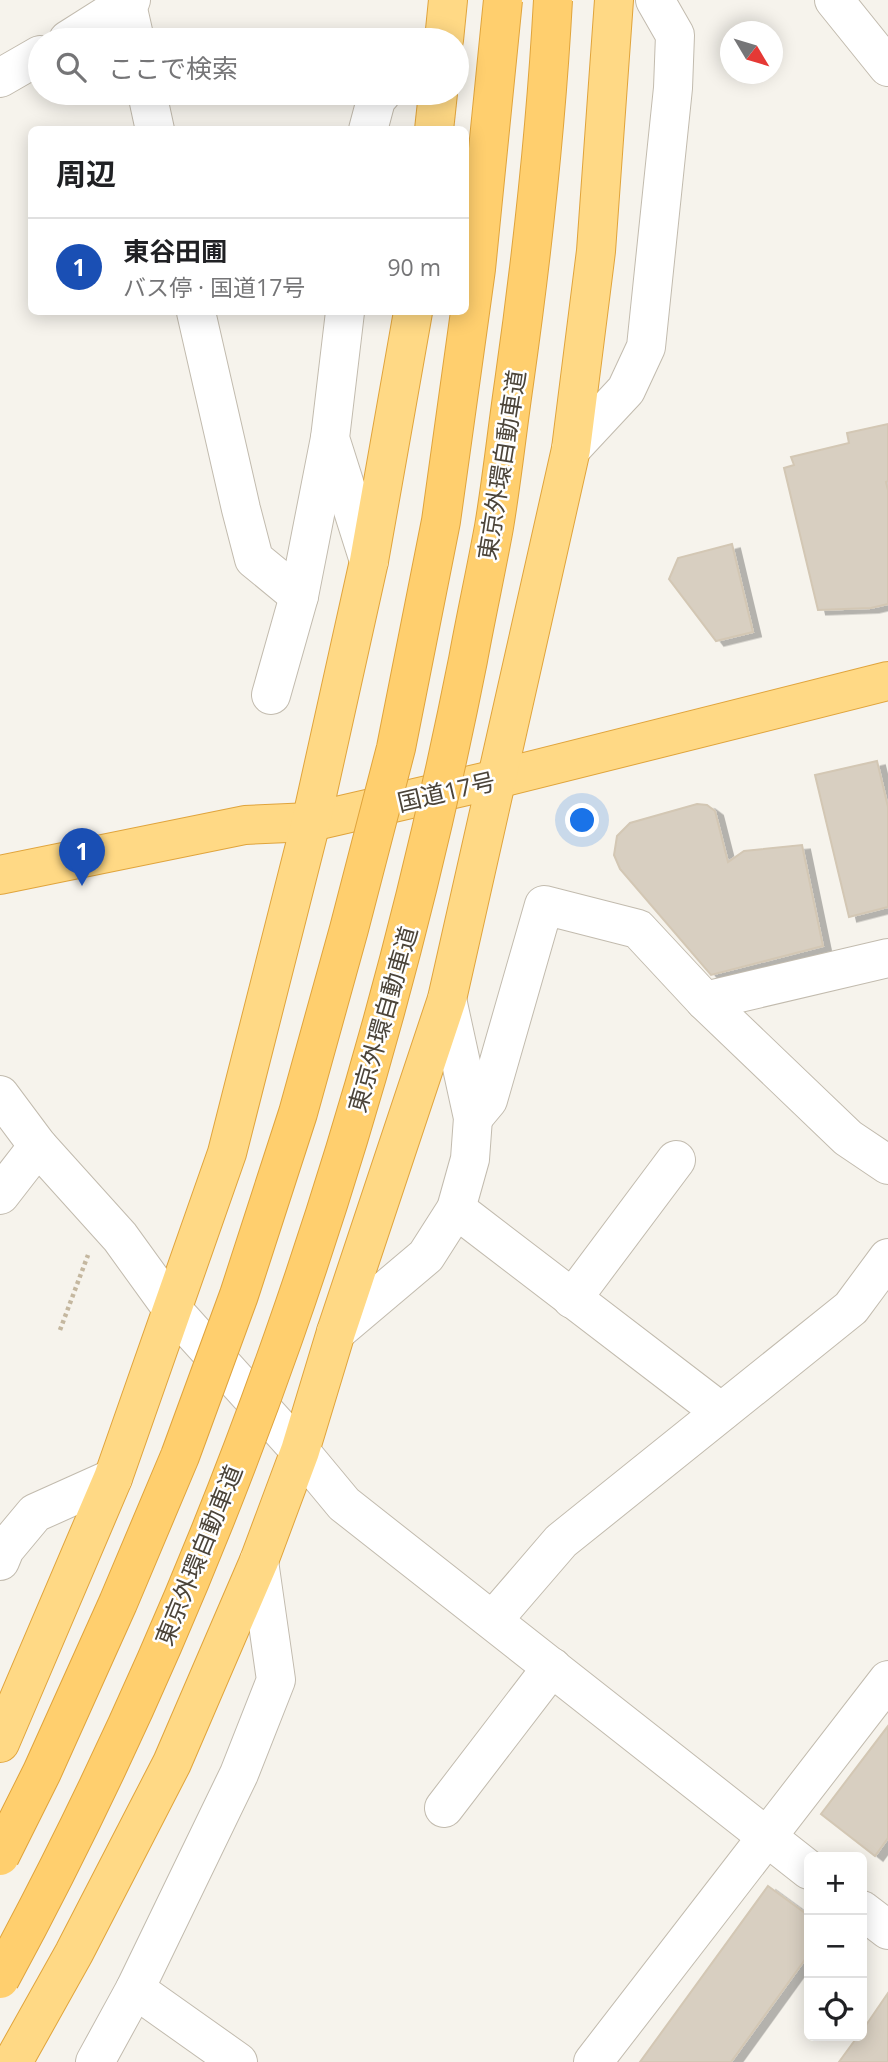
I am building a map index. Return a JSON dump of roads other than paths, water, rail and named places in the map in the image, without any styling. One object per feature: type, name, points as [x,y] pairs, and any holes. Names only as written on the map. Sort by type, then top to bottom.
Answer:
[{"type":"highway","name":"東京外環自動車道","points":[[0,1856],[42,1772],[108,1627],[180,1456],[239,1295],[298,1113],[349,929],[396,748],[441,521],[476,269],[503,0]]},
{"type":"highway","name":"東京外環自動車道","points":[[0,1979],[93,1795],[170,1626],[230,1479],[293,1311],[405,943],[449,753],[494,527],[530,271],[553,0]]},
{"type":"highway","points":[[13,2062],[74,1953],[172,1763],[259,1561],[300,1451],[336,1332],[447,999],[571,449],[596,251],[614,0]]},
{"type":"highway","points":[[434,126],[437,105]]},
{"type":"highway","points":[[0,1743],[113,1478],[227,1153],[311,822],[369,561],[412,315]]},
{"type":"highway","name":"国道17号","points":[[0,875],[245,825],[311,822],[496,779],[888,681]]},
{"type":"street","points":[[571,449],[626,390],[646,347],[679,17],[655,0]]},
{"type":"street","points":[[834,0],[888,66]]},
{"type":"street","points":[[86,28],[128,1],[133,28]]},
{"type":"street","points":[[0,78],[28,62]]},
{"type":"street","points":[[150,105],[154,126]]},
{"type":"street","points":[[369,126],[375,105]]},
{"type":"street","points":[[197,315],[254,559],[299,596]]},
{"type":"street","points":[[271,695],[299,596],[330,438],[345,315]]},
{"type":"street","points":[[330,438],[369,561]]},
{"type":"street","points":[[473,1118],[488,1100],[544,905],[638,929],[705,1001],[848,1138],[888,1165]]},
{"type":"street","points":[[705,1001],[888,958]]},
{"type":"street","points":[[336,1332],[426,1256],[456,1209],[470,1159],[473,1118],[447,999]]},
{"type":"street","points":[[0,1095],[38,1146],[120,1237],[172,1309],[344,1504],[804,1866]]},
{"type":"street","points":[[0,1195],[38,1146]]},
{"type":"street","points":[[572,1299],[676,1160]]},
{"type":"street","points":[[456,1209],[721,1412]]},
{"type":"street","points":[[493,1620],[561,1541],[851,1308],[888,1258]]},
{"type":"street","points":[[0,1561],[5,1549],[35,1513],[113,1478]]},
{"type":"street","points":[[95,2062],[135,1989],[239,1774],[276,1680],[259,1561]]},
{"type":"street","points":[[444,1808],[551,1667]]},
{"type":"street","points":[[593,2062],[888,1680]]},
{"type":"street","points":[[867,1914],[888,1930]]},
{"type":"street","points":[[135,1989],[238,2062]]},
{"type":"place","name":"東谷田圃","points":[[82,886]]}]
